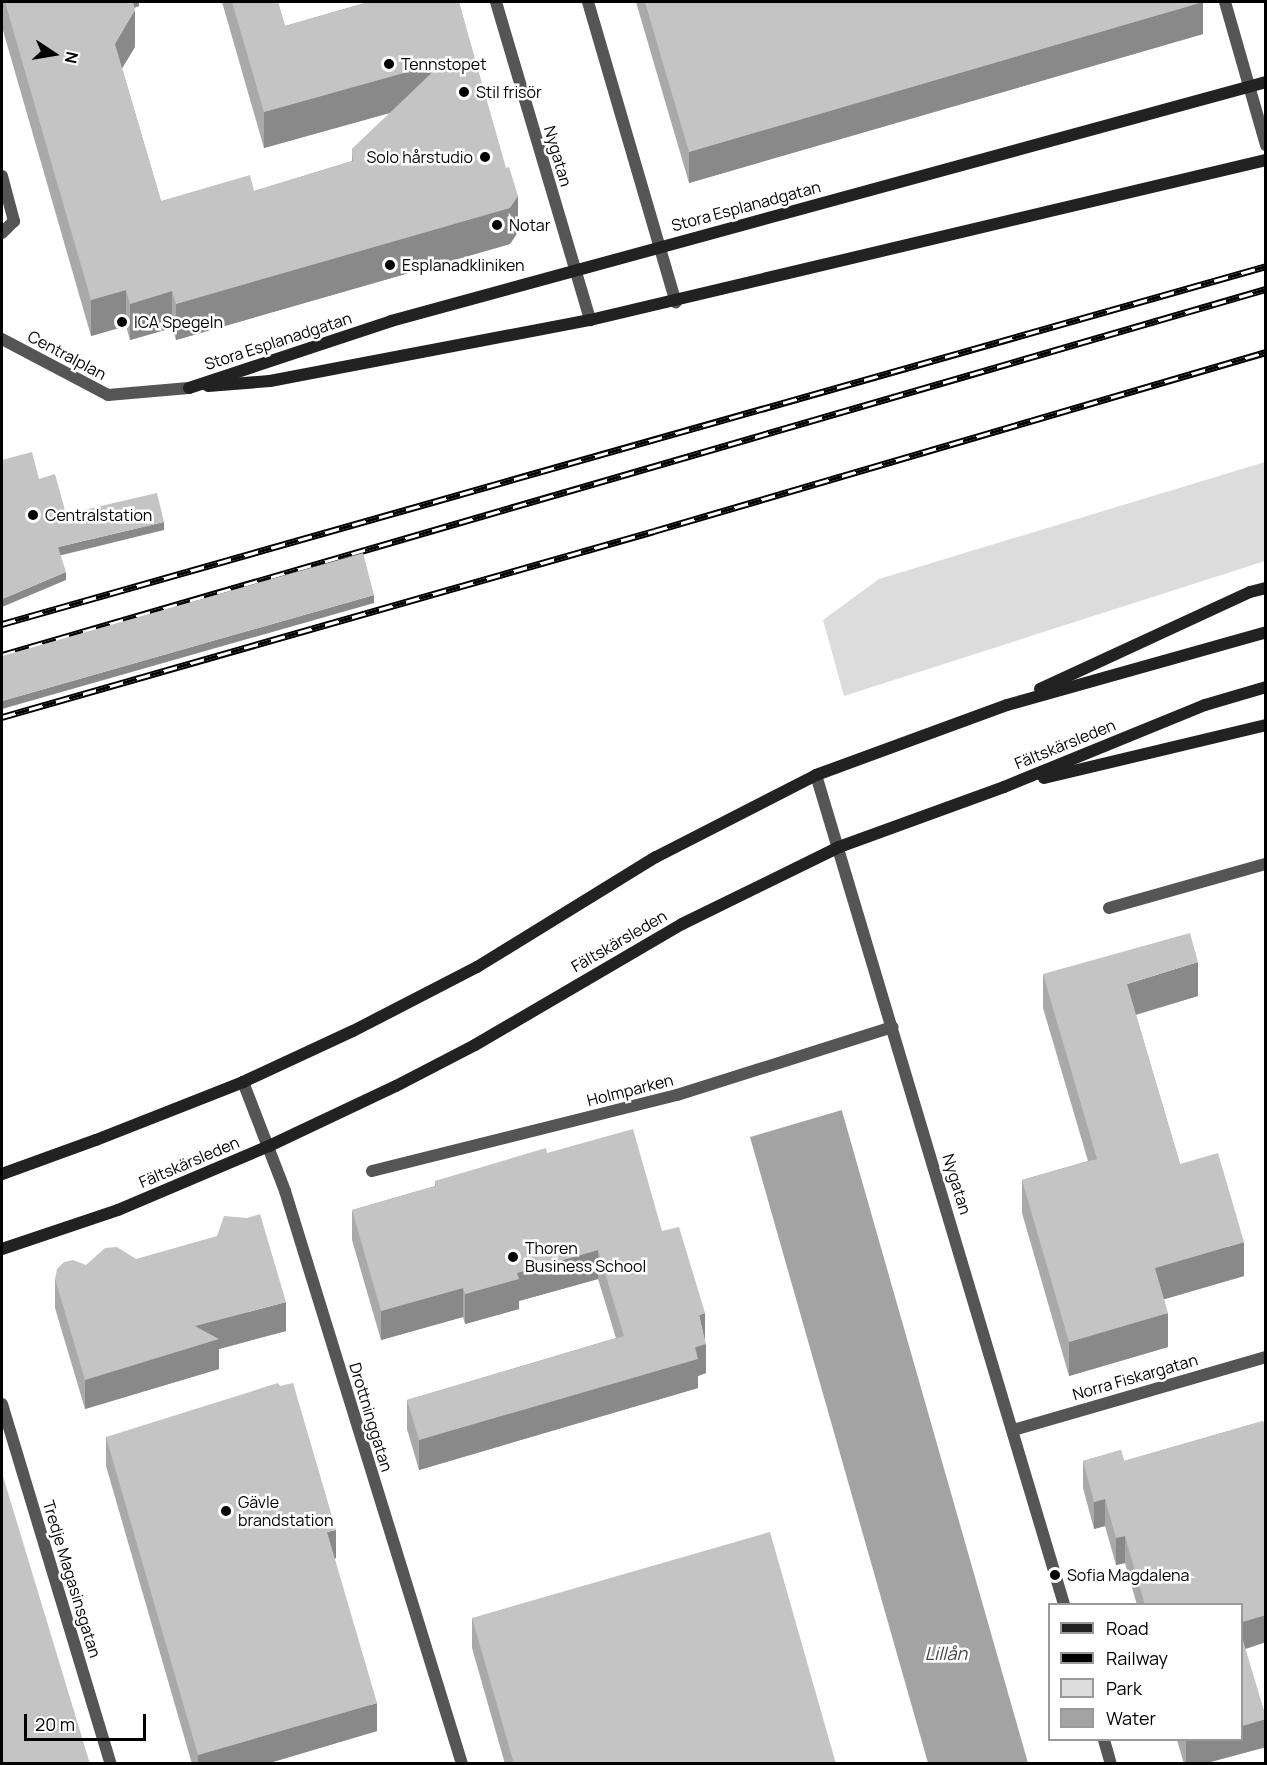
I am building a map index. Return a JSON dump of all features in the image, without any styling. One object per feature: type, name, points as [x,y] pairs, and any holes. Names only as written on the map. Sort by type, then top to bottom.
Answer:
[{"type":"main road","name":"Stora Esplanadgatan","points":[[189,388],[391,321],[574,269],[1266,82]]},
{"type":"main road","name":"Stora Esplanadgatan","points":[[189,388],[270,381],[676,302],[1266,160]]},
{"type":"main road","points":[[1007,705],[1250,592],[1266,588]]},
{"type":"main road","points":[[2,1174],[243,1082],[353,1031],[477,967],[656,857],[816,775],[1007,705],[1266,632]]},
{"type":"main road","name":"Fältskärsleden","points":[[2,1250],[118,1210],[269,1146],[396,1086],[475,1045],[682,924],[839,847],[1004,787],[1205,705],[1266,687]]},
{"type":"main road","points":[[1004,787],[1266,725]]},
{"type":"street","name":"Nygatan","points":[[496,2],[590,320]]},
{"type":"street","points":[[588,2],[676,302]]},
{"type":"street","points":[[1225,2],[1266,145]]},
{"type":"street","points":[[2,176],[15,221],[2,233]]},
{"type":"street","name":"Centralplan","points":[[2,339],[108,395],[189,388]]},
{"type":"street","name":"Nygatan","points":[[816,775],[1063,1603]]},
{"type":"street","points":[[1109,908],[1266,864]]},
{"type":"street","name":"Holmparken","points":[[372,1172],[677,1095],[893,1027]]},
{"type":"street","name":"Drottninggatan","points":[[243,1082],[269,1146],[462,1764]]},
{"type":"street","name":"Norra Fiskargatan","points":[[1013,1430],[1266,1356]]},
{"type":"street","name":"Tredje Magasinsgatan","points":[[2,1404],[111,1764]]},
{"type":"street","points":[[1104,1741],[1111,1764]]},
{"type":"green space","points":[[1265,462],[1265,561],[844,696],[823,620],[879,579]]},
{"type":"water","name":"Lillån","points":[[842,1110],[1028,1763],[928,1763],[750,1137]]},
{"type":"building","points":[[5,2],[133,2],[135,10],[115,44],[161,201],[250,175],[254,191],[353,161],[352,149],[443,62],[264,112],[232,2],[278,2],[285,26],[370,2],[459,2],[506,168],[509,167],[518,196],[510,208],[176,304],[172,291],[130,304],[126,290],[91,300]]},
{"type":"building","points":[[645,2],[1203,2],[689,152]]},
{"type":"building","points":[[32,452],[39,479],[55,474],[66,514],[157,493],[164,522],[58,547],[66,572],[2,599],[2,460]]},
{"type":"building","points":[[363,553],[374,595],[2,701],[2,656]]},
{"type":"building","points":[[1190,933],[1198,962],[1127,984],[1180,1164],[1218,1153],[1244,1242],[1155,1268],[1168,1313],[1069,1342],[1022,1180],[1097,1159],[1043,974]]},
{"type":"building","points":[[633,1129],[662,1231],[679,1227],[705,1313],[699,1315],[706,1344],[695,1347],[698,1359],[419,1440],[407,1400],[624,1336],[598,1250],[517,1273],[519,1279],[465,1294],[463,1288],[381,1311],[352,1210],[436,1186],[435,1181],[546,1148],[547,1153]]},
{"type":"building","points":[[260,1214],[286,1302],[195,1326],[219,1339],[85,1380],[55,1279],[57,1269],[64,1262],[73,1260],[86,1265],[105,1248],[117,1247],[136,1259],[217,1236],[224,1216],[247,1218]]},
{"type":"building","name":"Gävle brandstation","points":[[278,1383],[280,1386],[293,1383],[336,1530],[327,1532],[377,1703],[198,1755],[106,1437]]},
{"type":"building","points":[[1263,1421],[1266,1431],[1266,1615],[1243,1622],[1243,1603],[1144,1603],[1125,1536],[1116,1538],[1105,1499],[1094,1502],[1083,1461],[1121,1450],[1124,1461]]},
{"type":"building","points":[[2,1473],[90,1764],[2,1764]]},
{"type":"building","points":[[770,1532],[836,1764],[514,1764],[472,1618]]},
{"type":"building","points":[[1243,1640],[1266,1719],[1243,1726]]},
{"type":"railway","points":[[2,624],[1266,266]]},
{"type":"railway","points":[[2,655],[1266,289]]},
{"type":"railway","points":[[2,717],[654,531],[1266,352]]},
{"type":"place","name":"Tennstopet","points":[[389,64]]},
{"type":"place","name":"Stil frisör","points":[[464,92]]},
{"type":"place","name":"Solo hårstudio","points":[[485,157]]},
{"type":"place","name":"Notar","points":[[497,225]]},
{"type":"place","name":"Esplanadkliniken","points":[[390,265]]},
{"type":"place","name":"ICA Spegeln","points":[[122,322]]},
{"type":"place","name":"Centralstation","points":[[33,515]]},
{"type":"place","name":"Thoren Business School","points":[[513,1257]]},
{"type":"place","name":"Gävle brandstation","points":[[226,1511]]},
{"type":"place","name":"Sofia Magdalena","points":[[1055,1575]]}]
